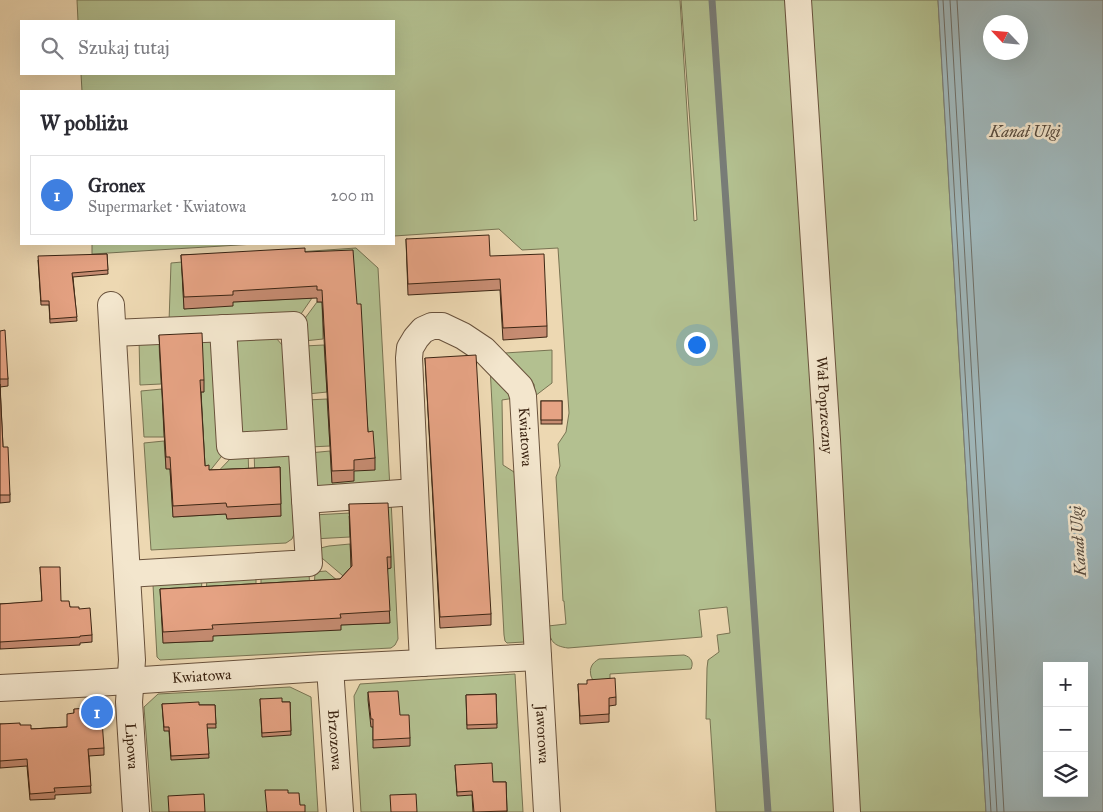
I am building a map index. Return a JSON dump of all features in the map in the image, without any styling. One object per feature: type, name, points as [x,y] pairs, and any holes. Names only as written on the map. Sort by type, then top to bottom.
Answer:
[{"type":"street","name":"Wał Poprzeczny","points":[[798,0],[827,440],[847,812]]},
{"type":"street","points":[[111,305],[132,660],[130,681]]},
{"type":"street","points":[[113,333],[294,324],[302,442],[309,563],[127,574]]},
{"type":"street","name":"Kwiatowa","points":[[0,688],[330,668],[538,658],[523,396],[520,387],[484,350],[442,326],[432,326],[423,330],[410,348],[409,358],[423,663]]},
{"type":"street","points":[[223,328],[230,446],[302,442]]},
{"type":"street","points":[[305,500],[415,492]]},
{"type":"street","name":"Jaworowa","points":[[538,658],[547,812]]},
{"type":"street","name":"Brzozowa","points":[[330,668],[340,812]]},
{"type":"street","name":"Lipowa","points":[[130,681],[129,702],[136,812]]},
{"type":"green space","points":[[77,0],[680,0],[694,221],[697,220],[681,0],[938,0],[986,812],[716,812],[710,719],[706,719],[707,668],[708,660],[719,652],[717,635],[730,633],[727,607],[699,610],[702,637],[568,648],[553,642],[548,626],[566,624],[556,477],[560,466],[558,444],[566,432],[569,413],[558,248],[522,250],[499,229],[395,236],[395,90],[82,90],[81,75],[395,75],[395,20],[78,20]]},
{"type":"green space","points":[[92,245],[239,245],[92,254]]},
{"type":"green space","points":[[356,248],[378,268],[390,489],[317,494],[309,453],[330,451],[332,482],[354,471],[368,443],[361,316],[283,253]]},
{"type":"green space","points":[[215,259],[182,267],[184,309],[233,302],[312,298],[301,314],[169,322],[171,263]]},
{"type":"green space","points":[[317,302],[322,302],[323,339],[304,341],[303,321]]},
{"type":"green space","points":[[212,334],[225,452],[205,477],[200,392],[204,392],[159,345],[161,384],[140,385],[139,338]]},
{"type":"green space","points":[[230,335],[276,338],[283,346],[289,440],[236,441]]},
{"type":"green space","points":[[324,345],[327,392],[308,394],[304,346]]},
{"type":"green space","points":[[552,350],[552,383],[535,396],[534,384],[505,353]]},
{"type":"green space","points":[[490,366],[515,398],[502,400],[503,465],[514,472],[516,478],[524,642],[507,643],[504,635]]},
{"type":"green space","points":[[162,389],[164,437],[144,437],[141,391]]},
{"type":"green space","points":[[327,399],[330,446],[310,447],[307,400]]},
{"type":"green space","points":[[164,441],[166,468],[170,469],[173,517],[226,514],[227,519],[281,516],[255,479],[254,451],[289,449],[294,534],[292,539],[286,543],[151,550],[144,443]]},
{"type":"green space","points":[[248,452],[249,479],[209,481],[231,458]]},
{"type":"green space","points":[[391,500],[398,639],[391,648],[160,660],[157,657],[153,585],[202,578],[201,598],[163,643],[212,641],[212,636],[340,625],[389,623],[387,569],[391,568],[349,516],[350,537],[313,539],[313,515],[387,511],[388,503]]},
{"type":"green space","points":[[350,544],[352,581],[349,581],[316,553],[316,549]]},
{"type":"green space","points":[[326,571],[344,586],[314,591],[315,572]]},
{"type":"green space","points":[[309,573],[310,592],[261,595],[261,575]]},
{"type":"green space","points":[[256,576],[256,595],[206,597],[207,578]]},
{"type":"green space","points":[[684,655],[691,660],[691,669],[610,674],[610,688],[596,684],[590,671],[599,659]]},
{"type":"green space","points":[[515,674],[523,812],[361,812],[354,696],[360,684]]},
{"type":"green space","points":[[290,687],[311,697],[318,812],[152,812],[144,707],[158,694]]},
{"type":"water","name":"Kanał Ulgi","points":[[938,0],[1103,0],[1103,812],[986,812]]},
{"type":"building","points":[[489,235],[490,256],[544,254],[547,326],[503,328],[500,279],[408,284],[406,239]]},
{"type":"building","points":[[305,248],[305,252],[353,250],[357,304],[361,304],[368,432],[373,431],[375,458],[354,460],[354,470],[332,471],[322,290],[317,290],[317,286],[233,291],[233,295],[184,297],[181,255]]},
{"type":"building","points":[[107,254],[108,270],[72,273],[77,317],[50,319],[49,301],[41,301],[38,256]]},
{"type":"building","points":[[5,330],[8,379],[0,379],[0,331]]},
{"type":"building","points":[[202,333],[204,380],[200,380],[205,466],[209,465],[209,470],[280,467],[281,504],[227,507],[226,503],[173,506],[170,457],[166,457],[159,335]]},
{"type":"building","points":[[476,355],[491,614],[440,617],[425,358]]},
{"type":"building","points":[[0,384],[3,447],[8,447],[10,495],[0,495]]},
{"type":"building","points":[[541,401],[562,401],[562,420],[541,420]]},
{"type":"building","points":[[388,503],[391,557],[387,557],[390,611],[340,614],[341,618],[212,625],[213,629],[163,632],[160,589],[340,579],[352,566],[349,504]]},
{"type":"building","points":[[40,567],[60,567],[61,601],[69,601],[70,607],[79,607],[79,609],[90,608],[92,635],[0,642],[0,604],[42,601]]},
{"type":"building","points":[[615,678],[616,697],[609,698],[609,714],[580,716],[578,684],[587,684],[587,680]]},
{"type":"building","points":[[398,691],[400,715],[409,715],[410,738],[373,740],[373,719],[371,719],[368,692]]},
{"type":"building","points":[[496,694],[497,724],[467,725],[466,695]]},
{"type":"building","points":[[282,698],[282,702],[290,702],[291,731],[262,733],[260,699]]},
{"type":"building","points":[[199,702],[199,705],[215,705],[216,724],[207,724],[209,754],[171,756],[169,727],[164,727],[162,704]]},
{"type":"building","points":[[101,707],[104,748],[88,749],[91,786],[54,788],[55,792],[30,794],[27,759],[0,761],[0,724],[20,723],[20,725],[31,725],[31,729],[67,727],[67,714],[74,713],[74,709]]},
{"type":"building","points":[[492,763],[493,782],[506,782],[507,811],[474,812],[472,791],[457,792],[455,765]]},
{"type":"building","points":[[265,790],[288,790],[288,793],[299,793],[300,805],[305,805],[305,812],[267,812]]},
{"type":"building","points":[[204,794],[205,812],[169,812],[168,796]]},
{"type":"building","points":[[416,794],[417,812],[391,812],[390,795]]},
{"type":"waterway","points":[[712,0],[768,812]]},
{"type":"place","name":"Gronex","points":[[97,712]]}]
